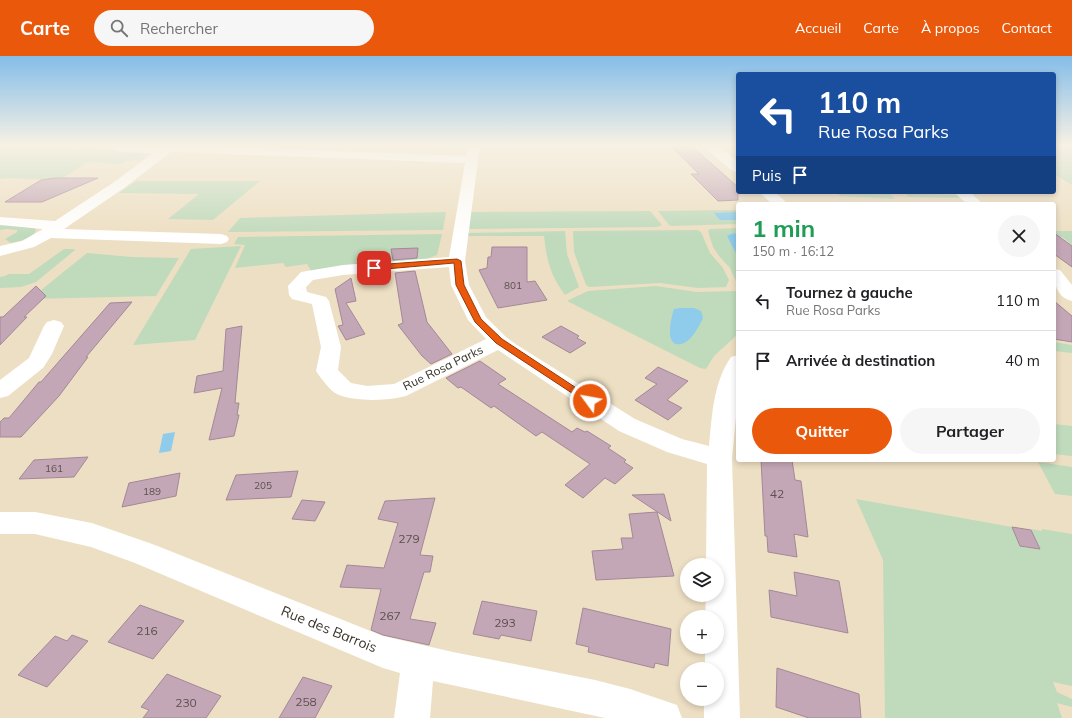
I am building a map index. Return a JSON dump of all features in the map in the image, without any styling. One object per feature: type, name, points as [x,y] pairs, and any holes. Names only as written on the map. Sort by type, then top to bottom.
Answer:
[{"type":"street","points":[[0,251],[28,244],[52,230],[131,176]]},
{"type":"street","points":[[469,176],[457,261],[460,285],[478,320],[499,341],[565,386],[627,425],[676,446],[720,458]]},
{"type":"street","points":[[768,194],[778,202]]},
{"type":"street","points":[[964,194],[974,202]]},
{"type":"street","points":[[0,221],[52,230],[221,239]]},
{"type":"street","name":"Rue Rosa Parks","points":[[457,261],[343,270],[307,276],[297,286],[298,295],[320,301],[331,347],[327,371],[344,389],[367,393],[398,390],[499,341]]},
{"type":"street","points":[[1056,276],[1072,296]]},
{"type":"street","points":[[0,391],[36,363],[42,354],[54,326]]},
{"type":"street","points":[[722,718],[720,458],[725,405],[731,377],[736,366]]},
{"type":"street","name":"Rue des Barrois","points":[[0,523],[35,523],[98,538],[145,554],[383,652],[420,663],[630,706],[664,718]]},
{"type":"street","points":[[412,718],[416,676],[420,663]]},
{"type":"green space","points":[[0,176],[66,176],[51,180],[11,178],[0,179]]},
{"type":"green space","points":[[1057,176],[1072,176],[1072,185]]},
{"type":"green space","points":[[136,181],[260,181],[213,220],[168,219],[199,194],[119,193]]},
{"type":"green space","points":[[838,194],[890,194],[895,199],[840,196]]},
{"type":"green space","points":[[906,194],[956,195],[960,198],[908,197]]},
{"type":"green space","points":[[736,210],[736,224],[672,226],[669,225],[658,211]]},
{"type":"green space","points":[[650,211],[662,225],[657,227],[468,229],[470,212]]},
{"type":"green space","points":[[446,212],[443,230],[228,232],[240,218]]},
{"type":"green space","points":[[0,224],[34,228],[36,230],[29,238],[11,243],[5,239],[17,232],[17,230],[0,230]]},
{"type":"green space","points":[[736,228],[736,282],[730,268],[713,247],[708,231],[710,229]]},
{"type":"green space","points":[[698,230],[701,232],[710,253],[723,268],[729,280],[726,287],[698,288],[660,283],[589,287],[586,285],[574,252],[573,231]]},
{"type":"green space","points":[[565,231],[567,254],[579,287],[565,295],[556,281],[550,267],[546,253],[544,236],[467,236],[468,233]]},
{"type":"green space","points":[[1056,231],[1072,231],[1072,245],[1062,237],[1056,237]]},
{"type":"green space","points":[[442,234],[437,255],[421,261],[311,271],[307,264],[286,267],[283,263],[235,268],[245,245],[234,244],[238,237]]},
{"type":"green space","points":[[241,246],[195,340],[133,345],[191,249]]},
{"type":"green space","points":[[64,249],[75,250],[36,282],[21,287],[0,288],[0,277],[9,274],[29,274]]},
{"type":"green space","points":[[87,253],[132,257],[179,258],[156,296],[30,299]]},
{"type":"green space","points":[[656,286],[697,292],[736,291],[736,336],[714,356],[706,369],[700,368],[567,301],[588,291]]},
{"type":"green space","points":[[1056,342],[1072,345],[1072,353],[1056,351]]},
{"type":"green space","points":[[1056,424],[1072,426],[1072,456],[1056,454]]},
{"type":"green space","points":[[1038,462],[1072,467],[1072,496],[1055,494]]},
{"type":"green space","points":[[856,499],[1012,527],[1020,546],[1040,549],[1031,529],[1042,531],[1042,529],[1072,534],[1072,686],[1053,682],[1057,692],[1072,699],[1072,707],[1057,703],[1062,718],[885,718],[883,560]]},
{"type":"water","points":[[736,212],[736,220],[720,220],[714,213]]},
{"type":"water","points":[[736,233],[736,253],[727,236]]},
{"type":"water","points":[[694,308],[701,311],[703,318],[690,339],[684,343],[677,344],[673,342],[671,338],[670,326],[674,309]]},
{"type":"water","points":[[175,432],[171,451],[159,453],[163,434]]},
{"type":"building","points":[[693,176],[725,176],[736,185],[738,200],[718,201]]},
{"type":"building","points":[[55,178],[98,178],[42,202],[5,202],[41,180]]},
{"type":"building","points":[[1056,234],[1072,246],[1072,267],[1056,255]]},
{"type":"building","points":[[492,247],[527,247],[527,282],[535,281],[547,300],[498,308],[479,270],[487,268],[488,257],[491,257]]},
{"type":"building","points":[[418,248],[417,258],[393,260],[391,249]]},
{"type":"building","points":[[415,271],[427,322],[452,354],[431,364],[422,356],[398,325],[403,323],[395,273]]},
{"type":"building","points":[[351,278],[356,301],[346,303],[365,334],[346,340],[338,326],[343,325],[335,289]]},
{"type":"building","points":[[36,286],[46,296],[24,317],[27,317],[0,345],[0,317],[3,317]]},
{"type":"building","points":[[132,302],[86,357],[88,357],[59,396],[21,437],[0,437],[0,422],[4,418],[9,418],[39,382],[41,382],[110,303]]},
{"type":"building","points":[[1056,303],[1072,316],[1072,342],[1056,339]]},
{"type":"building","points":[[242,326],[235,403],[239,403],[237,415],[239,415],[234,436],[209,440],[222,388],[194,393],[197,376],[223,371],[226,329]]},
{"type":"building","points":[[561,326],[579,336],[577,338],[586,343],[570,353],[542,337]]},
{"type":"building","points":[[480,361],[506,379],[498,384],[572,432],[577,428],[585,432],[587,431],[611,446],[608,448],[626,460],[624,462],[633,468],[615,484],[605,478],[583,498],[565,485],[590,464],[542,432],[536,436],[494,406],[491,408],[461,387],[458,388],[446,378]]},
{"type":"building","points":[[658,367],[688,381],[667,400],[682,408],[668,420],[635,400],[657,384],[645,378]]},
{"type":"building","points":[[88,457],[74,477],[19,479],[34,460]]},
{"type":"building","points":[[761,462],[792,462],[795,480],[801,481],[808,537],[794,534],[797,557],[768,552],[767,536],[765,536]]},
{"type":"building","points":[[298,471],[291,497],[226,500],[236,475]]},
{"type":"building","points":[[180,473],[176,496],[122,507],[129,483]]},
{"type":"building","points":[[664,494],[671,521],[632,495]]},
{"type":"building","points":[[435,498],[420,555],[433,556],[430,572],[424,572],[410,619],[436,623],[429,645],[383,635],[371,630],[381,589],[340,587],[347,565],[384,568],[398,523],[378,519],[385,501]]},
{"type":"building","points":[[302,500],[325,502],[315,521],[292,519]]},
{"type":"building","points":[[657,512],[674,576],[596,580],[592,551],[623,549],[621,538],[633,538],[629,514]]},
{"type":"building","points":[[1012,527],[1031,530],[1040,549],[1020,546]]},
{"type":"building","points":[[794,572],[839,581],[848,633],[771,617],[769,590],[797,596]]},
{"type":"building","points":[[482,601],[537,611],[531,641],[501,635],[499,639],[473,634]]},
{"type":"building","points":[[140,605],[184,621],[153,659],[108,642]]},
{"type":"building","points":[[583,608],[671,629],[668,666],[655,663],[654,668],[588,652],[589,647],[576,644]]},
{"type":"building","points":[[72,635],[88,641],[47,687],[18,675],[55,636],[67,641]]},
{"type":"building","points":[[777,668],[859,694],[861,718],[809,718],[776,707]]},
{"type":"building","points":[[167,674],[221,696],[206,718],[143,718],[149,710],[141,707]]},
{"type":"building","points":[[303,677],[332,686],[315,718],[279,718]]},
{"type":"route","points":[[374,268],[457,261],[460,285],[478,320],[499,341],[510,349],[590,401]]}]
